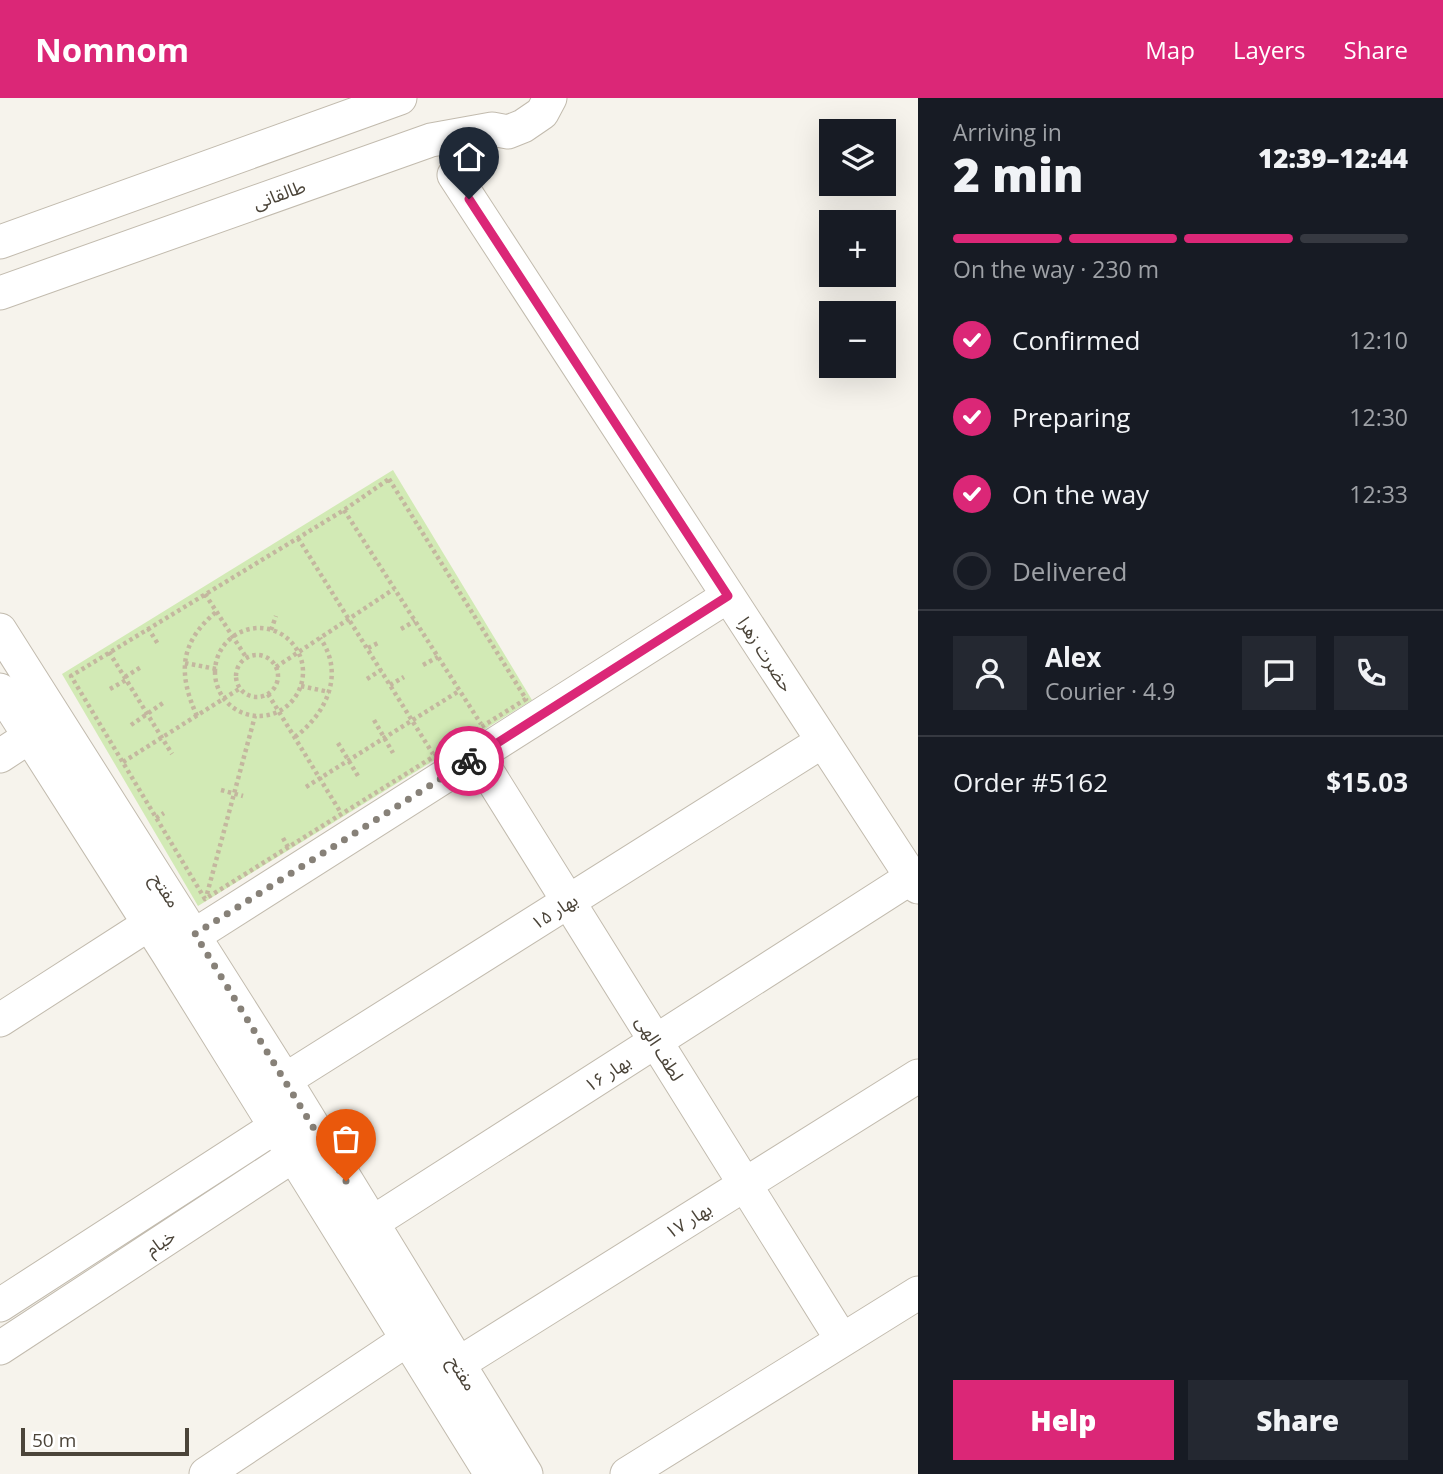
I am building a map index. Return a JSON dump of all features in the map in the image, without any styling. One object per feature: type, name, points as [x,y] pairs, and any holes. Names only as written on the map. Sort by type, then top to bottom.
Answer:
[{"type":"street","points":[[0,242],[400,98]]},
{"type":"street","name":"طالقانی","points":[[0,293],[430,140],[492,129],[508,132],[542,113],[550,98]]},
{"type":"street","points":[[344,118],[358,166]]},
{"type":"street","name":"حضرت زهرا","points":[[454,176],[915,882]]},
{"type":"street","points":[[195,934],[480,741],[728,596]]},
{"type":"street","name":"مفتح","points":[[0,630],[195,934],[526,1474]]},
{"type":"street","name":"مفتح","points":[[0,690],[491,1474]]},
{"type":"street","points":[[0,756],[29,737]]},
{"type":"street","name":"لطف الهی","points":[[480,741],[569,901],[842,1340]]},
{"type":"street","name":"بهار ۱۵","points":[[285,1080],[822,741]]},
{"type":"street","name":"بهار ۱۶","points":[[372,1223],[656,1042],[915,882]]},
{"type":"street","points":[[0,1020],[149,924]]},
{"type":"street","name":"بهار ۱۷","points":[[458,1364],[918,1076]]},
{"type":"street","name":"خیام","points":[[0,1305],[303,1109]]},
{"type":"street","name":"خیام","points":[[0,1348],[292,1154],[321,1138]]},
{"type":"street","points":[[627,1474],[918,1293]]},
{"type":"street","points":[[206,1474],[408,1339]]},
{"type":"path","points":[[389,479],[526,699],[480,741],[435,756],[205,899],[71,676],[344,510],[389,479]]},
{"type":"path","points":[[344,510],[459,691],[480,741]]},
{"type":"path","points":[[298,538],[435,756]]},
{"type":"path","points":[[276,667],[394,589]]},
{"type":"path","points":[[205,594],[246,657]]},
{"type":"path","points":[[197,716],[187,693],[185,663],[188,645],[201,624],[215,612]]},
{"type":"path","points":[[271,630],[276,616]]},
{"type":"path","points":[[401,629],[415,621]]},
{"type":"path","points":[[148,628],[159,645]]},
{"type":"path","points":[[258,628],[271,630],[284,636],[298,652],[303,671],[301,685],[295,698],[279,711],[255,716],[241,712],[220,692],[216,669],[222,649],[232,638],[244,631],[258,628]]},
{"type":"path","points":[[295,737],[307,728],[323,709],[329,692],[332,661],[320,638]]},
{"type":"path","points":[[368,648],[380,642]]},
{"type":"path","points":[[109,652],[172,754]]},
{"type":"path","points":[[246,657],[267,657],[276,667],[276,687],[268,694],[251,697],[239,689],[235,675],[246,657]]},
{"type":"path","points":[[423,666],[438,657]]},
{"type":"path","points":[[185,663],[216,669]]},
{"type":"path","points":[[110,689],[141,667]]},
{"type":"path","points":[[367,678],[382,670]]},
{"type":"path","points":[[390,685],[404,677]]},
{"type":"path","points":[[301,685],[329,692]]},
{"type":"path","points":[[123,762],[239,689]]},
{"type":"path","points":[[306,787],[459,691]]},
{"type":"path","points":[[268,694],[342,814]]},
{"type":"path","points":[[131,724],[163,703]]},
{"type":"path","points":[[205,899],[255,716]]},
{"type":"path","points":[[374,720],[393,753]]},
{"type":"path","points":[[338,743],[358,776]]},
{"type":"path","points":[[221,790],[243,796]]},
{"type":"path","points":[[156,818],[164,813]]},
{"type":"green space","points":[[393,470],[532,700],[198,906],[62,674]]},
{"type":"way so far","points":[[346,1181],[195,934],[469,761]]},
{"type":"route","points":[[469,199],[728,596],[469,761]]}]
